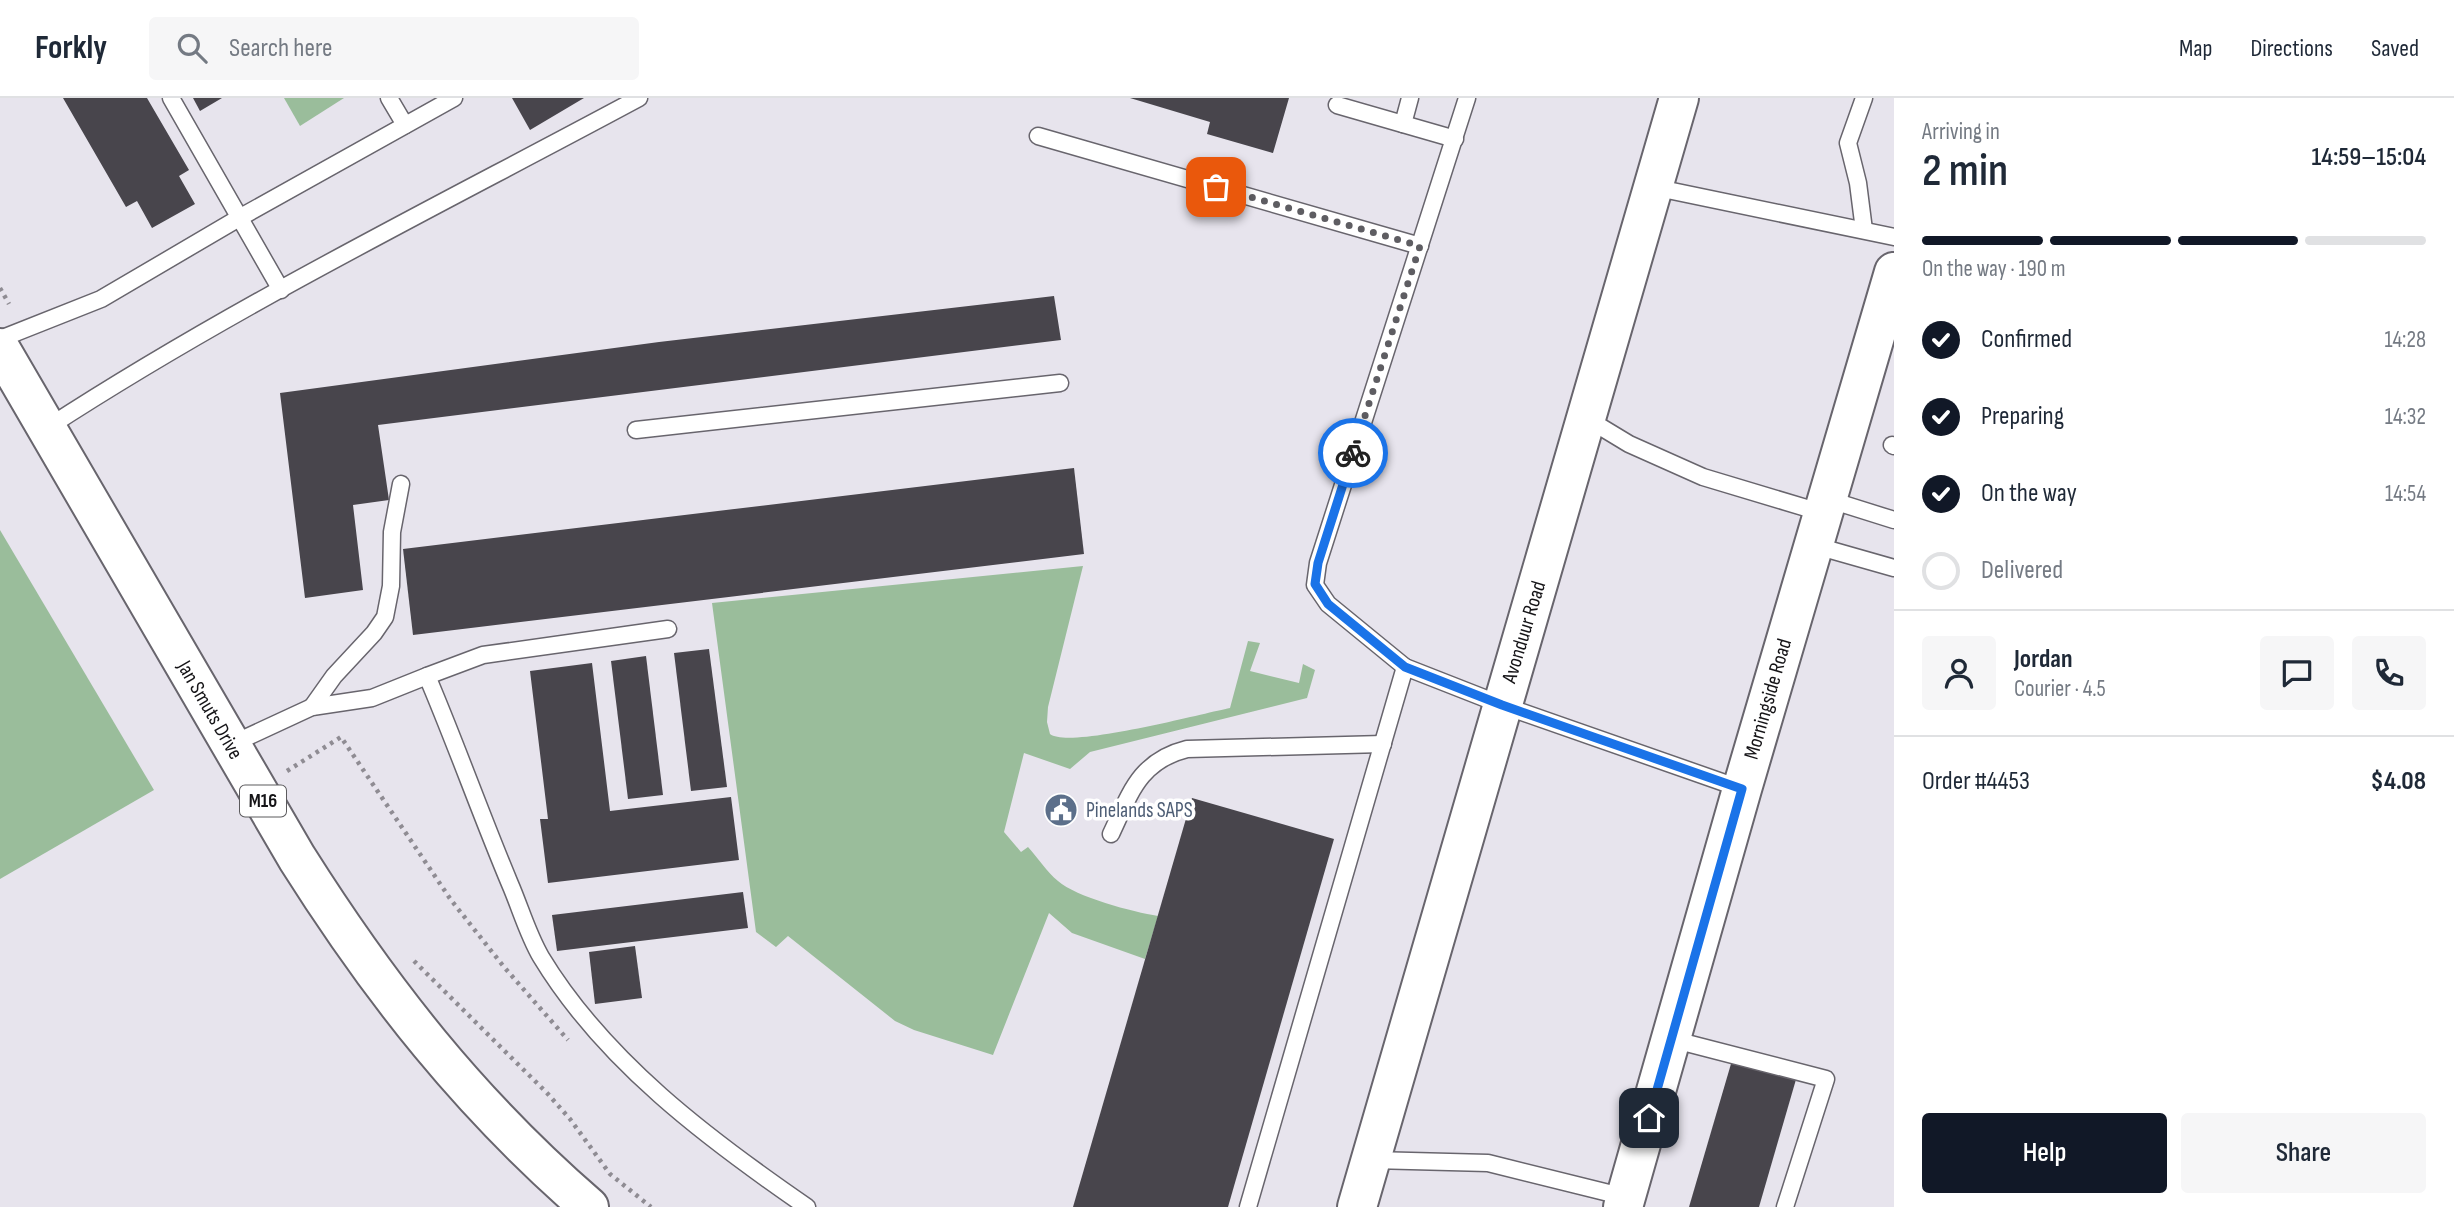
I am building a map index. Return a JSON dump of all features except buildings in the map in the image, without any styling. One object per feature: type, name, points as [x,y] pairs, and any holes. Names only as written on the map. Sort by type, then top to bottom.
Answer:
[{"type":"street","name":"Avonduur Road","points":[[1357,1207],[1679,98]]},
{"type":"street","name":"Morningside Road","points":[[1625,1202],[1742,789],[1894,272]]},
{"type":"street","name":"Jan Smuts Drive","points":[[0,348],[47,428],[245,739],[297,859],[342,930],[391,998],[445,1064],[502,1126],[589,1207]]},
{"type":"lane","points":[[171,98],[281,290]]},
{"type":"lane","points":[[389,98],[404,125]]},
{"type":"lane","points":[[0,339],[101,299],[454,98]]},
{"type":"lane","points":[[47,428],[139,369],[639,98]]},
{"type":"lane","points":[[1403,124],[1410,98]]},
{"type":"lane","points":[[1467,98],[1318,563],[1315,584],[1328,604],[1405,667],[1502,705],[1742,789]]},
{"type":"lane","points":[[1864,98],[1849,143],[1864,230]]},
{"type":"lane","points":[[1337,105],[1455,139]]},
{"type":"lane","points":[[1038,136],[1420,246]]},
{"type":"lane","points":[[1653,187],[1894,237]]},
{"type":"lane","points":[[635,430],[1060,383]]},
{"type":"lane","points":[[1586,418],[1629,444],[1703,477],[1821,519],[1894,568]]},
{"type":"lane","points":[[312,707],[334,676],[374,633],[385,617],[391,586],[392,532],[401,484]]},
{"type":"lane","points":[[1821,519],[1894,520]]},
{"type":"lane","points":[[245,739],[312,707],[372,698],[483,655],[668,629]]},
{"type":"lane","points":[[1248,1207],[1405,667]]},
{"type":"lane","points":[[427,676],[540,955],[573,1003],[619,1055],[668,1101],[756,1172],[807,1207]]},
{"type":"lane","points":[[1111,834],[1143,773],[1174,752],[1382,744]]},
{"type":"lane","points":[[1671,1040],[1826,1079],[1785,1207]]},
{"type":"lane","points":[[1369,1160],[1488,1164],[1625,1202]]},
{"type":"path","points":[[0,288],[9,304]]},
{"type":"path","points":[[245,739],[281,775],[341,737]]},
{"type":"path","points":[[409,956],[548,1093],[610,1174],[650,1207]]},
{"type":"green space","points":[[284,98],[344,98],[300,126]]},
{"type":"green space","points":[[0,530],[154,790],[0,879]]},
{"type":"green space","points":[[1083,566],[1048,707],[1047,722],[1050,734],[1082,737],[1107,734],[1230,708],[1248,641],[1260,643],[1250,671],[1299,683],[1303,664],[1315,670],[1307,698],[1090,752],[1070,769],[1024,753],[1004,832],[1021,852],[1028,847],[1066,887],[1105,903],[1158,916],[1145,959],[1072,933],[1049,913],[993,1055],[914,1030],[895,1021],[788,936],[776,947],[756,932],[712,603]]},
{"type":"way so far","points":[[1216,187],[1420,246],[1353,453]]},
{"type":"place","name":"Pinelands SAPS","points":[[1061,810]]},
{"type":"route","points":[[1353,453],[1318,563],[1315,584],[1328,604],[1405,667],[1502,705],[1742,789],[1649,1118]]}]
